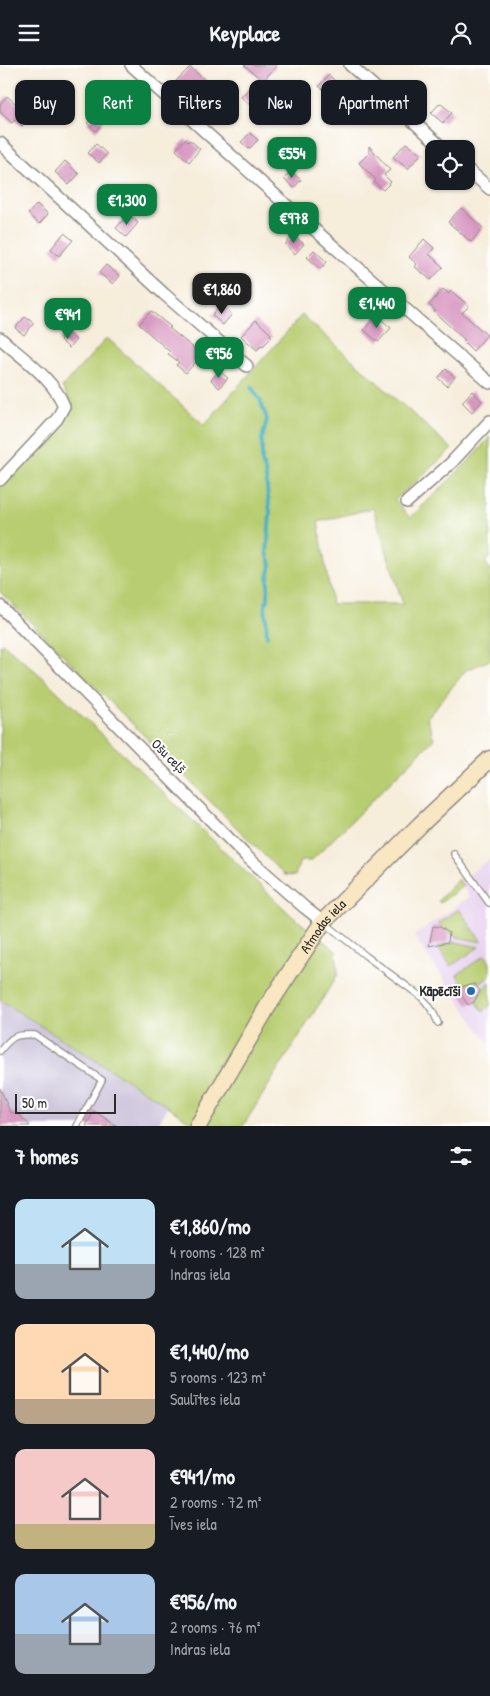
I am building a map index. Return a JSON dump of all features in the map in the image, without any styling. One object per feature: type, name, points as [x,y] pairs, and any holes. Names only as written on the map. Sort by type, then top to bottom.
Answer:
[{"type":"main road","name":"Atmodas iela","points":[[198,1126],[269,1004],[323,921],[490,759]]},
{"type":"street","points":[[130,65],[336,249],[490,383]]},
{"type":"street","points":[[350,65],[434,140]]},
{"type":"street","points":[[0,143],[164,294],[247,366]]},
{"type":"street","points":[[475,176],[490,189]]},
{"type":"street","points":[[0,339],[41,375],[60,395],[64,406],[57,419],[0,480]]},
{"type":"street","points":[[406,503],[451,463],[490,421]]},
{"type":"street","name":"Ošu ceļš","points":[[0,606],[246,855],[304,907],[323,921]]},
{"type":"lane","points":[[454,853],[489,903]]},
{"type":"lane","points":[[323,921],[428,1003],[438,1023]]},
{"type":"lane","points":[[0,1051],[10,1038],[23,1034],[35,1035],[102,1079],[77,1126]]},
{"type":"shaded area","name":"Kāpēcīši","points":[[490,859],[490,1045],[414,936],[469,897],[459,881]]},
{"type":"shaded area","points":[[0,1000],[168,1106],[157,1126],[0,1126]]},
{"type":"green space","points":[[302,315],[452,449],[395,500],[410,518],[468,462],[490,437],[490,557],[485,562],[490,570],[490,660],[466,670],[427,718],[434,739],[311,861],[300,861],[295,876],[284,875],[0,592],[0,488],[74,408],[62,387],[107,338],[204,425]],"holes":[[[373,508],[403,604],[332,604],[318,522]]]},
{"type":"green space","points":[[2,643],[39,674],[292,916],[336,951],[338,974],[243,1126],[196,1126],[168,1106],[0,1000],[0,646]]},
{"type":"green space","points":[[458,879],[463,886],[440,903],[438,901]]},
{"type":"green space","points":[[459,909],[482,942],[457,937],[438,924]]},
{"type":"green space","points":[[456,942],[479,947],[451,966],[438,947]]},
{"type":"green space","points":[[485,955],[490,963],[490,976],[483,981],[463,985],[457,975]]},
{"type":"green space","points":[[490,982],[490,1006],[483,1011],[476,1001],[485,986]]},
{"type":"building","points":[[244,65],[277,65],[262,80]]},
{"type":"building","points":[[190,67],[205,80],[177,80]]},
{"type":"building","points":[[329,75],[334,80],[324,80]]},
{"type":"building","points":[[249,88],[249,104],[241,97]]},
{"type":"building","points":[[7,96],[15,103],[15,120],[12,123],[0,112],[0,104]]},
{"type":"building","points":[[440,103],[452,113],[443,123],[431,113]]},
{"type":"building","points":[[89,125],[101,125],[96,131]]},
{"type":"building","points":[[250,133],[258,140],[249,149],[241,142]]},
{"type":"building","points":[[185,139],[188,142],[190,140],[200,149],[189,162],[176,150]]},
{"type":"building","points":[[406,143],[421,154],[408,169],[393,157]]},
{"type":"building","points":[[96,144],[107,154],[99,163],[88,153]]},
{"type":"building","points":[[369,146],[390,170],[384,175],[391,182],[383,190],[359,163],[369,153]]},
{"type":"building","points":[[65,161],[79,174],[69,185],[55,172]]},
{"type":"building","points":[[291,171],[301,180],[294,188],[284,179]]},
{"type":"building","points":[[37,204],[48,214],[39,224],[28,214]]},
{"type":"building","points":[[461,208],[483,228],[471,242],[448,222]]},
{"type":"building","points":[[128,214],[138,223],[126,237],[116,228]]},
{"type":"building","points":[[64,233],[73,240],[59,256],[51,249]]},
{"type":"building","points":[[293,235],[304,244],[295,254],[285,245]]},
{"type":"building","points":[[424,239],[434,248],[429,254],[443,267],[431,280],[415,267],[417,264],[409,257]]},
{"type":"building","points":[[314,250],[327,262],[320,269],[307,257]]},
{"type":"building","points":[[106,265],[120,276],[113,284],[99,273]]},
{"type":"building","points":[[443,289],[449,294],[451,291],[469,306],[462,313],[487,335],[473,351],[463,341],[465,340],[434,312],[436,311],[429,305]]},
{"type":"building","points":[[221,305],[232,314],[223,325],[212,315]]},
{"type":"building","points":[[151,311],[202,355],[186,373],[176,365],[179,362],[168,354],[170,352],[139,324]]},
{"type":"building","points":[[376,315],[391,328],[378,342],[364,330]]},
{"type":"building","points":[[25,317],[34,323],[24,335],[15,328]]},
{"type":"building","points":[[256,320],[272,337],[257,350],[241,336]]},
{"type":"building","points":[[67,332],[76,340],[69,348],[60,340]]},
{"type":"building","points":[[446,369],[455,377],[447,386],[438,378]]},
{"type":"building","points":[[219,371],[228,378],[219,388],[211,380]]},
{"type":"building","points":[[472,391],[482,401],[472,412],[462,402]]},
{"type":"building","points":[[433,926],[440,927],[449,933],[448,942],[429,946]]},
{"type":"building","points":[[475,984],[480,991],[474,1002],[468,1005],[458,990],[464,986]]},
{"type":"building","points":[[0,1088],[10,1112],[20,1115],[30,1126],[0,1126]]},
{"type":"building","points":[[94,1111],[117,1126],[86,1126]]},
{"type":"waterway","points":[[251,387],[260,400],[267,419],[262,439],[262,462],[265,471],[270,513],[267,553],[271,565],[268,578],[268,601],[265,603],[267,636]]},
{"type":"place","name":"Kāpēcīši","points":[[471,991]]}]
